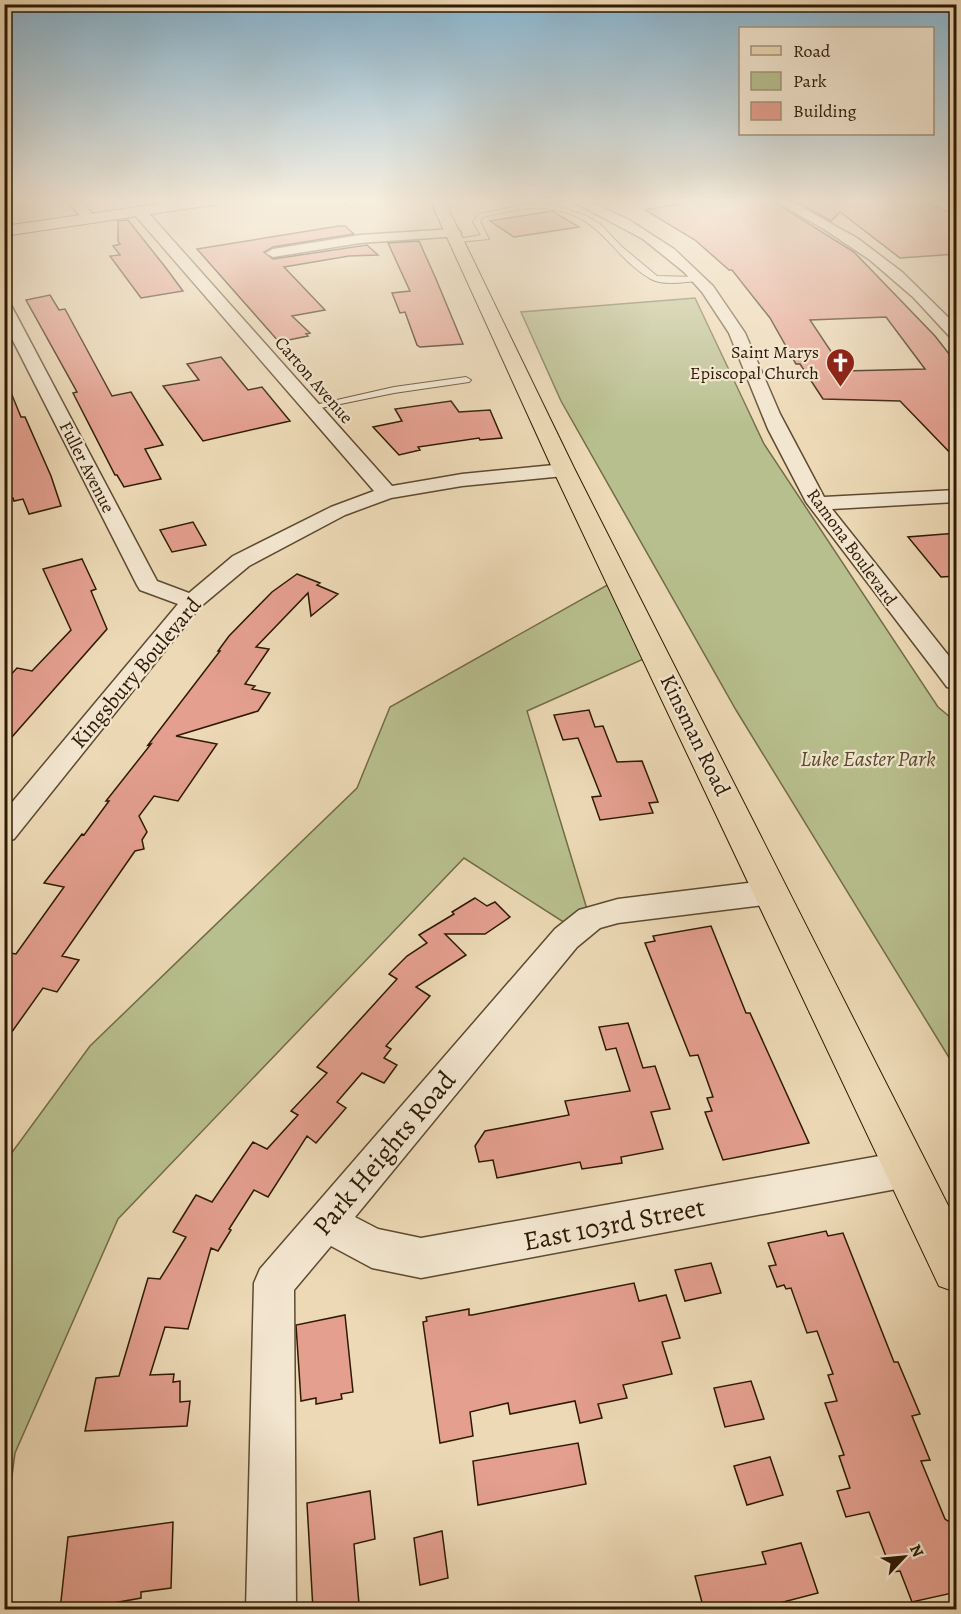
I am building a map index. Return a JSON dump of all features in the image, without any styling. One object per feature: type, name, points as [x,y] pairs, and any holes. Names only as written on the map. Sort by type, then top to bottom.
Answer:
[{"type":"main road","name":"Kinsman Road","points":[[473,275],[564,470],[957,1269]]},
{"type":"street","name":"Carton Avenue","points":[[196,275],[387,493]]},
{"type":"street","name":"Ramona Boulevard","points":[[694,275],[712,296],[737,333],[787,450],[818,504],[907,622],[957,681]]},
{"type":"street","points":[[899,275],[941,307],[957,334]]},
{"type":"street","name":"Fuller Avenue","points":[[4,307],[148,585],[192,602]]},
{"type":"street","name":"Kingsbury Boulevard","points":[[4,832],[192,602],[242,561],[338,511],[387,493],[462,480],[564,470]]},
{"type":"street","points":[[818,504],[957,496]]},
{"type":"street","name":"Park Heights Road","points":[[271,1610],[274,1283],[566,938],[590,919],[618,911],[773,892]]},
{"type":"street","name":"East 103rd Street","points":[[327,1222],[372,1248],[421,1258],[907,1169]]},
{"type":"lane","points":[[652,275],[668,280],[697,279]]},
{"type":"lane","points":[[311,407],[394,390],[466,380]]},
{"type":"green space","name":"Luke Easter Park","points":[[695,298],[764,444],[938,707],[956,722],[956,1069],[736,710],[561,401],[521,312]]},
{"type":"green space","points":[[618,579],[655,654],[527,711],[590,919],[576,930],[464,858],[118,1219],[15,1453],[5,1530],[5,1162],[90,1046],[357,788],[390,707]]},
{"type":"building","points":[[124,275],[171,275],[183,291],[141,298]]},
{"type":"building","points":[[220,275],[292,275],[325,310],[292,316],[310,333],[306,334],[308,336],[279,342]]},
{"type":"building","points":[[403,275],[434,275],[463,344],[420,347],[417,345],[405,312],[400,313],[392,293],[410,291]]},
{"type":"building","points":[[736,275],[876,275],[935,336],[957,364],[957,460],[900,401],[823,399],[800,364],[796,364],[770,318]],"holes":[[[886,317],[925,369],[844,371],[810,320]]]},
{"type":"building","points":[[50,295],[59,310],[65,309],[112,396],[131,392],[163,445],[145,449],[161,479],[124,487],[115,475],[73,393],[77,392],[26,300]]},
{"type":"building","points":[[221,357],[248,390],[262,387],[290,421],[203,441],[163,386],[199,380],[187,364]]},
{"type":"building","points":[[5,378],[21,417],[25,417],[51,476],[61,506],[29,514],[23,499],[14,501],[13,498],[8,499],[4,488]]},
{"type":"building","points":[[451,401],[459,412],[490,410],[502,438],[480,440],[479,438],[418,447],[420,450],[399,455],[373,427],[402,421],[395,409]]},
{"type":"building","points":[[193,522],[206,545],[172,552],[160,530]]},
{"type":"building","points":[[957,533],[957,576],[941,577],[908,537]]},
{"type":"building","points":[[82,559],[96,589],[91,591],[107,629],[4,746],[4,682],[17,668],[32,671],[71,630],[43,569]]},
{"type":"building","points":[[297,574],[320,583],[317,585],[338,594],[311,616],[308,593],[256,647],[269,649],[245,684],[255,686],[252,689],[270,693],[258,711],[176,736],[217,744],[178,801],[154,796],[139,816],[147,832],[142,840],[144,849],[135,851],[62,956],[79,960],[57,992],[43,988],[4,1043],[4,952],[16,954],[64,887],[44,883],[82,834],[84,835],[109,801],[106,801],[151,744],[148,745],[229,636],[272,592]]},
{"type":"building","points":[[589,710],[595,727],[603,726],[617,762],[642,761],[658,802],[649,803],[653,813],[600,820],[592,797],[601,796],[578,738],[563,740],[554,715]]},
{"type":"building","points":[[475,898],[487,906],[495,902],[510,917],[485,934],[445,934],[466,955],[416,987],[430,996],[386,1046],[391,1049],[384,1058],[397,1065],[384,1083],[362,1073],[337,1102],[346,1108],[316,1143],[307,1136],[268,1197],[254,1190],[218,1251],[211,1248],[188,1329],[165,1327],[150,1375],[174,1374],[173,1382],[180,1381],[180,1402],[190,1401],[187,1426],[85,1431],[96,1378],[119,1376],[148,1278],[160,1279],[186,1237],[173,1232],[196,1195],[212,1202],[253,1142],[267,1149],[298,1115],[291,1111],[327,1073],[317,1067],[397,979],[389,974],[407,956],[427,943],[419,935]]},
{"type":"building","points":[[711,926],[746,1013],[750,1013],[809,1143],[723,1160],[705,1112],[712,1111],[707,1098],[713,1097],[698,1055],[690,1056],[645,943],[655,941],[653,936]]},
{"type":"building","points":[[628,1023],[643,1068],[655,1066],[670,1109],[651,1112],[663,1149],[621,1157],[622,1163],[582,1169],[580,1162],[497,1178],[493,1160],[479,1162],[475,1146],[485,1131],[569,1115],[565,1101],[630,1091],[616,1048],[606,1050],[599,1027]]},
{"type":"building","points":[[826,1231],[828,1236],[843,1233],[894,1362],[898,1362],[920,1414],[912,1416],[930,1460],[921,1461],[945,1519],[957,1520],[957,1592],[912,1602],[900,1571],[892,1572],[869,1512],[846,1517],[837,1491],[850,1488],[839,1456],[844,1455],[825,1403],[837,1401],[828,1375],[833,1374],[817,1331],[807,1333],[791,1288],[786,1289],[784,1285],[777,1287],[769,1266],[776,1265],[768,1243]]},
{"type":"building","points":[[711,1263],[721,1293],[685,1301],[675,1270]]},
{"type":"building","points":[[634,1283],[639,1301],[666,1295],[680,1338],[662,1342],[672,1374],[623,1385],[627,1398],[598,1404],[602,1418],[580,1423],[575,1401],[510,1414],[508,1403],[470,1412],[473,1436],[440,1443],[423,1322],[427,1321],[426,1317],[469,1309],[469,1315],[472,1315]]},
{"type":"building","points":[[345,1315],[353,1392],[341,1394],[342,1399],[316,1404],[316,1398],[301,1401],[296,1325]]},
{"type":"building","points":[[751,1381],[764,1419],[725,1427],[714,1388]]},
{"type":"building","points":[[578,1443],[586,1484],[478,1505],[473,1461]]},
{"type":"building","points":[[770,1457],[783,1495],[747,1505],[734,1466]]},
{"type":"building","points":[[370,1491],[375,1539],[354,1544],[359,1604],[332,1610],[313,1610],[307,1503]]},
{"type":"building","points":[[173,1522],[171,1588],[141,1592],[141,1598],[108,1604],[107,1610],[60,1610],[68,1537]]},
{"type":"building","points":[[442,1531],[448,1578],[420,1585],[414,1538]]},
{"type":"building","points":[[801,1543],[818,1593],[752,1610],[704,1610],[695,1576],[766,1564],[762,1552]]},
{"type":"place","name":"Saint Marys Episcopal Church","points":[[840,388]]}]
